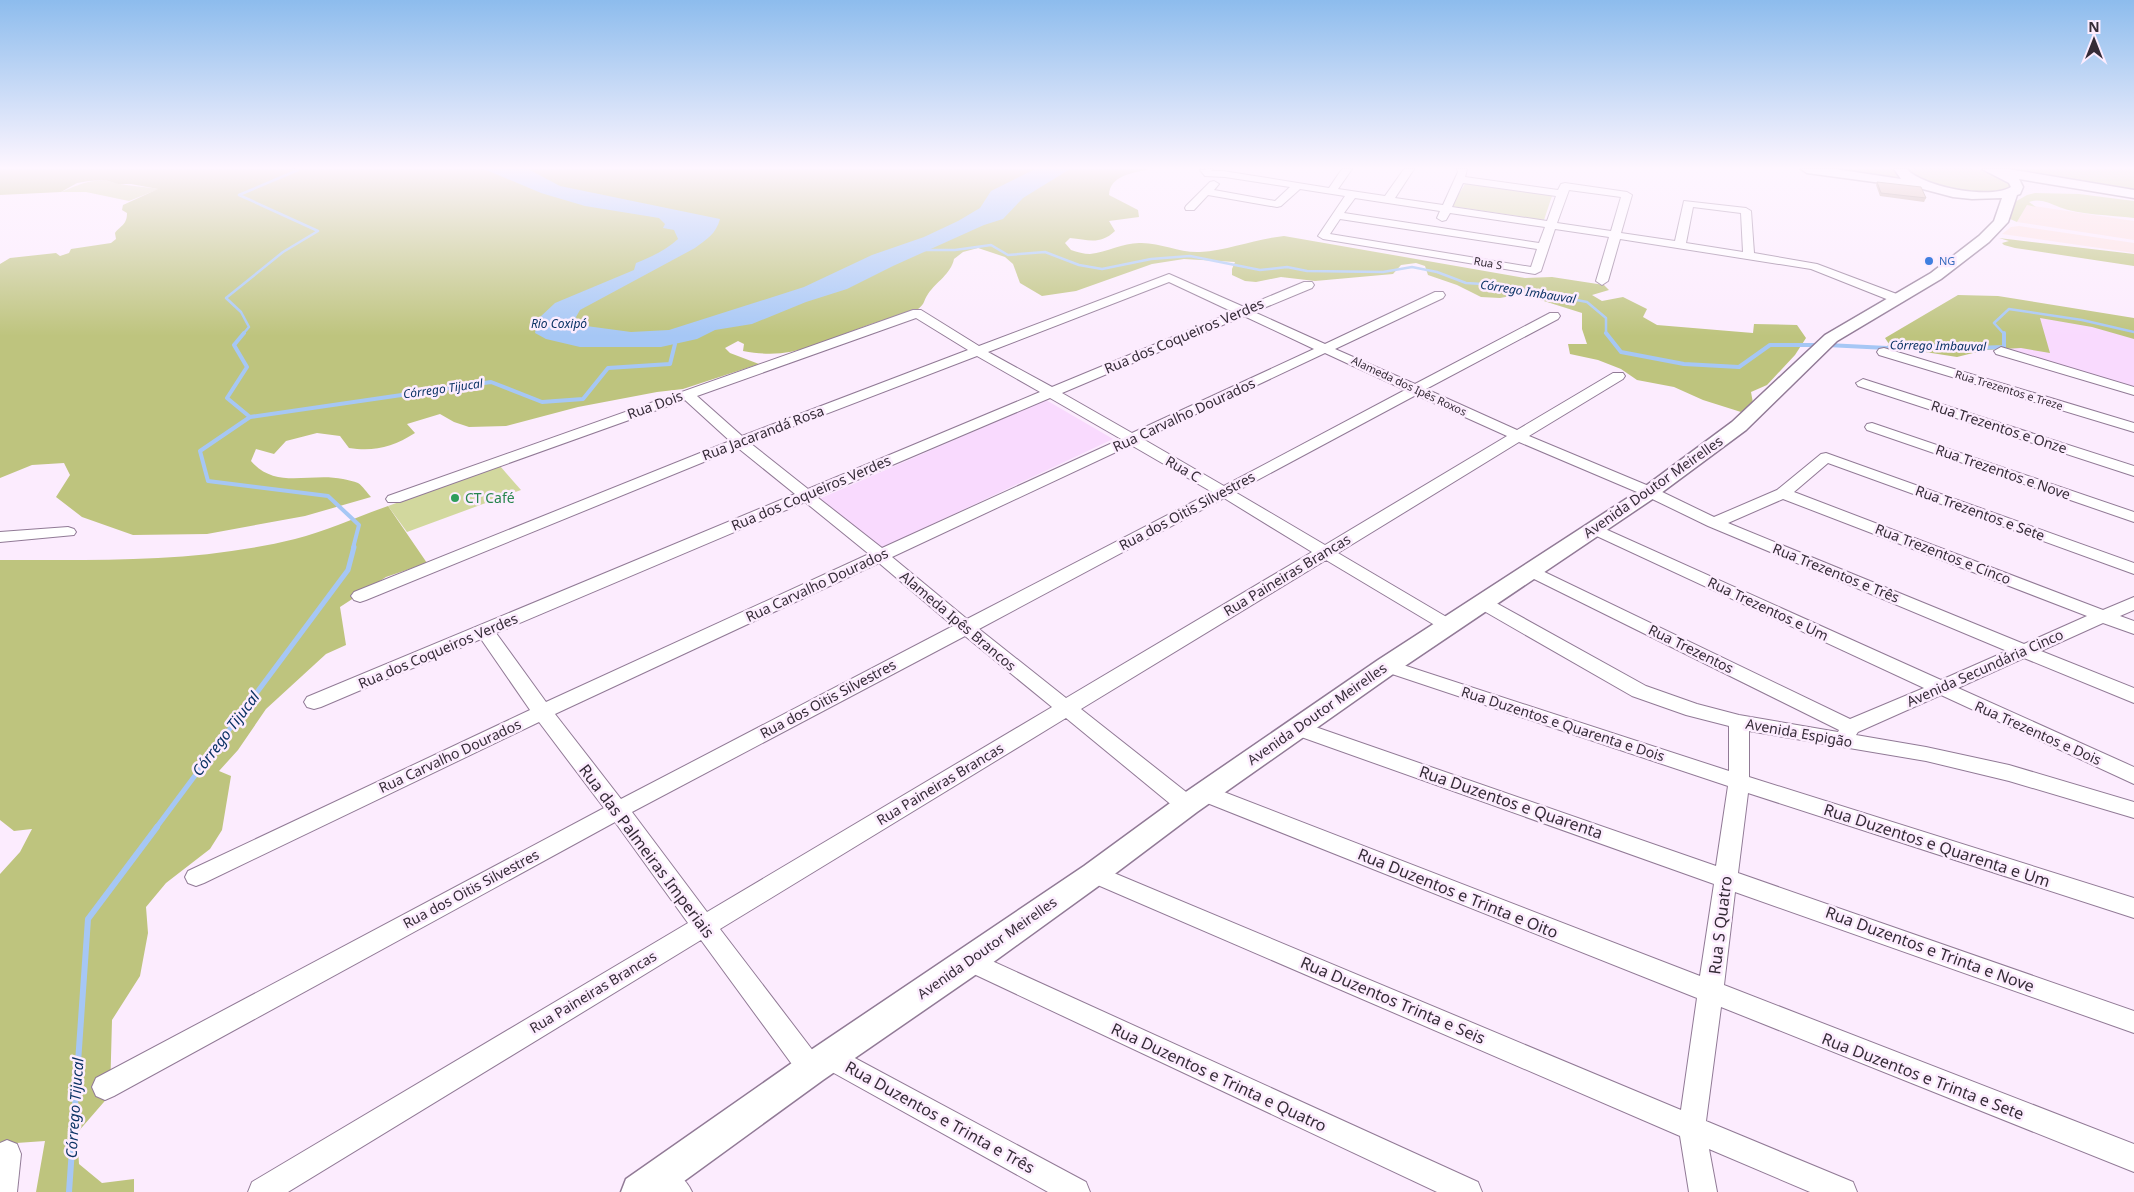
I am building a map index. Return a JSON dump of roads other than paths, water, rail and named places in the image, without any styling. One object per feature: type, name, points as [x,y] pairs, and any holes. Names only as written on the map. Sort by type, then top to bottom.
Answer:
[{"type":"main road","name":"Avenida Doutor Meirelles","points":[[659,1187],[820,1063],[1094,874],[1195,799],[1387,666],[1650,492],[1739,426],[1824,344],[1936,276],[1984,240],[1986,225]]},
{"type":"street","name":"Rua S","points":[[1331,225],[1323,236],[1431,241],[1535,271],[1543,247]]},
{"type":"street","points":[[1372,225],[1431,241],[1543,247],[1551,225],[1813,266],[1898,299]]},
{"type":"street","points":[[1431,241],[1439,225]]},
{"type":"street","points":[[1602,281],[1619,225]]},
{"type":"street","points":[[1680,245],[1684,225]]},
{"type":"street","points":[[1747,225],[1749,256]]},
{"type":"street","name":"Alameda dos Ipês Roxos","points":[[1169,278],[1520,436],[1650,492]]},
{"type":"street","name":"Rua Jacarandá Rosa","points":[[360,596],[740,442],[1169,278]]},
{"type":"street","name":"Rua dos Coqueiros Verdes","points":[[314,702],[1308,284]]},
{"type":"street","name":"Rua Carvalho Dourados","points":[[196,877],[542,712],[1439,295]]},
{"type":"street","name":"Rua C","points":[[917,313],[978,351],[1224,492],[1449,626]]},
{"type":"street","name":"Rua Dois","points":[[394,500],[686,394],[917,313]]},
{"type":"street","name":"Rua dos Oitis Silvestres","points":[[105,1087],[618,810],[1224,492],[1554,316]]},
{"type":"street","name":"Rua Trezentos e Treze","points":[[1884,352],[2134,428]]},
{"type":"street","points":[[2001,352],[2134,391]]},
{"type":"street","name":"Rua Paineiras Brancas","points":[[262,1192],[1618,376]]},
{"type":"street","name":"Rua Trezentos e Onze","points":[[1863,382],[2134,471]]},
{"type":"street","name":"Alameda Ipês Brancos","points":[[686,394],[740,442],[881,556],[1065,710],[1195,799]]},
{"type":"street","name":"Rua Trezentos e Nove","points":[[1872,427],[2134,517]]},
{"type":"street","name":"Rua Trezentos e Sete","points":[[1783,493],[1826,457],[2134,569]]},
{"type":"street","name":"Rua Trezentos e Três","points":[[1650,492],[1714,523],[2134,696]]},
{"type":"street","points":[[1714,523],[1783,493]]},
{"type":"street","name":"Rua Trezentos e Cinco","points":[[1783,493],[2134,628]]},
{"type":"street","name":"Rua Trezentos e Um","points":[[1594,529],[1941,689]]},
{"type":"street","points":[[0,537],[68,532]]},
{"type":"street","name":"Rua Trezentos","points":[[1532,571],[1846,733]]},
{"type":"street","name":"Avenida Espigão","points":[[1484,603],[1639,691],[1693,710],[1739,722],[1846,733],[2009,773],[2134,810]]},
{"type":"street","name":"Avenida Secundária Cinco","points":[[1846,733],[2023,650],[2134,603]]},
{"type":"street","name":"Rua das Palmeiras Imperiais","points":[[485,631],[542,712],[618,810],[702,926],[820,1063]]},
{"type":"street","name":"Rua Duzentos e Quarenta e Dois","points":[[1387,666],[1739,782]]},
{"type":"street","name":"Rua Trezentos e Dois","points":[[1941,689],[2134,776]]},
{"type":"street","name":"Rua S Quatro","points":[[1703,1192],[1692,1127],[1739,782],[1739,722]]},
{"type":"street","name":"Rua Duzentos e Quarenta","points":[[1297,728],[1725,877]]},
{"type":"street","name":"Rua Duzentos e Quarenta e Um","points":[[1739,782],[2134,908]]},
{"type":"street","name":"Rua Duzentos e Trinta e Oito","points":[[1195,799],[1711,993]]},
{"type":"street","name":"Rua Duzentos Trinta e Seis","points":[[1094,874],[1842,1192]]},
{"type":"street","name":"Rua Duzentos e Trinta e Nove","points":[[1725,877],[2134,1022]]},
{"type":"street","name":"Rua Duzentos e Trinta e Quatro","points":[[970,961],[1468,1192]]},
{"type":"street","name":"Rua Duzentos e Trinta e Sete","points":[[1711,993],[2134,1158]]},
{"type":"street","name":"Rua Duzentos e Trinta e Três","points":[[820,1063],[1076,1192]]},
{"type":"street","points":[[3,1192],[7,1154]]},
{"type":"water","name":"Rio Coxipó","points":[[665,225],[718,225],[707,239],[695,248],[580,310],[576,317],[579,325],[631,332],[669,330],[804,287],[872,255],[924,237],[950,225],[985,225],[847,289],[806,302],[752,324],[715,330],[697,339],[661,347],[580,347],[546,339],[535,333],[538,319],[555,303],[634,270],[636,263],[658,253],[678,239],[674,230],[663,228]]},
{"type":"waterway","name":"Córrego Tijucal","points":[[243,334],[249,327],[241,312],[226,298],[283,252],[318,231],[304,225]]},
{"type":"waterway","name":"Córrego Imbauval","points":[[925,250],[955,250],[991,245],[1008,255],[1045,252],[1079,265],[1102,269],[1151,259],[1190,256],[1260,270],[1287,267],[1307,271],[1383,272],[1412,267],[1437,272],[1466,283],[1499,285],[1587,302],[1606,318],[1606,333]]},
{"type":"waterway","name":"Córrego Imbauval","points":[[2004,334],[1994,323],[2009,309],[2082,320],[2134,332]]},
{"type":"waterway","name":"Córrego Tijucal","points":[[244,333],[234,345],[247,367],[227,398],[250,417]]},
{"type":"waterway","name":"Córrego Imbauval","points":[[1606,333],[1621,352],[1684,364],[1739,367],[1770,345],[1819,345]]},
{"type":"waterway","name":"Córrego Imbauval","points":[[1827,345],[1887,348],[1910,345],[1974,348],[2004,347],[2004,334]]},
{"type":"waterway","name":"Córrego Tijucal","points":[[250,417],[491,382],[542,402],[583,399],[608,368],[670,364],[675,344],[673,340]]},
{"type":"waterway","name":"Córrego Tijucal","points":[[250,417],[200,451],[208,481],[328,496],[359,525],[353,548]]},
{"type":"waterway","name":"Córrego Tijucal","points":[[156,828],[348,570],[354,547]]},
{"type":"waterway","name":"Córrego Tijucal","points":[[69,1192],[88,919],[157,827]]},
{"type":"place","name":"NG","points":[[1929,261]]},
{"type":"place","name":"CT Café","points":[[455,498]]}]
